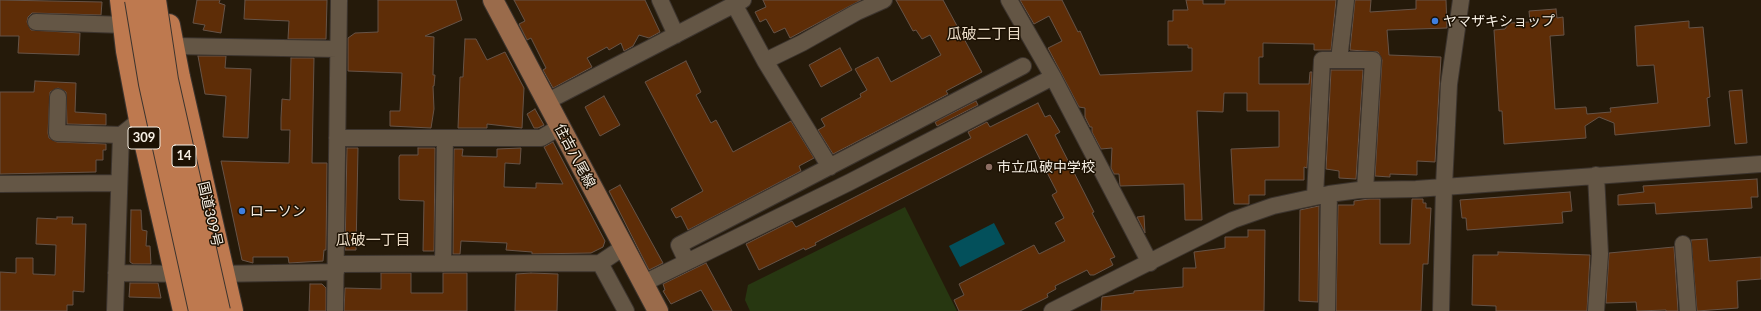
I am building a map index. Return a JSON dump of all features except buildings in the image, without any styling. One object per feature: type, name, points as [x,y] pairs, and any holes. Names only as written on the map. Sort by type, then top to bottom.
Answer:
[{"type":"highway","name":"309","points":[[121,0],[140,120],[177,274],[184,311]]},
{"type":"highway","name":"14","points":[[136,0],[150,84],[200,311]]},
{"type":"highway","name":"14","points":[[155,0],[167,80],[219,311]]},
{"type":"highway","name":"国道309号","points":[[166,0],[173,46],[232,311]]},
{"type":"main road","name":"住吉八尾線","points":[[493,0],[658,311]]},
{"type":"street","points":[[336,311],[337,49],[339,0]]},
{"type":"street","points":[[660,0],[676,35]]},
{"type":"street","points":[[765,61],[884,0]]},
{"type":"street","points":[[1009,0],[1053,77],[1150,263]]},
{"type":"street","points":[[1339,60],[1346,0]]},
{"type":"street","points":[[1441,311],[1444,186],[1449,84],[1460,0]]},
{"type":"street","points":[[546,102],[738,2],[765,61],[830,167]]},
{"type":"street","points":[[36,22],[124,25]]},
{"type":"street","points":[[173,46],[337,49]]},
{"type":"street","points":[[1327,311],[1322,195],[1322,60],[1374,60],[1365,190]]},
{"type":"street","points":[[687,262],[680,245],[1023,66]]},
{"type":"street","points":[[644,283],[850,182],[1053,77]]},
{"type":"street","points":[[58,97],[58,133],[121,135],[140,120]]},
{"type":"street","points":[[337,138],[541,138],[560,127]]},
{"type":"street","points":[[115,311],[121,135]]},
{"type":"street","points":[[443,264],[445,138]]},
{"type":"street","points":[[1052,311],[1233,220],[1272,206],[1322,195],[1365,190],[1416,189],[1761,164]]},
{"type":"street","points":[[1596,175],[1600,254],[1596,311]]},
{"type":"street","points":[[0,184],[119,183]]},
{"type":"street","points":[[1683,244],[1688,311]]},
{"type":"street","points":[[116,273],[224,274],[443,264],[600,263],[624,247]]},
{"type":"street","points":[[600,263],[626,311]]},
{"type":"green space","points":[[905,207],[957,311],[750,311],[745,300],[748,285]]},
{"type":"water","points":[[994,223],[1005,244],[960,267],[949,246]]},
{"type":"place","name":"ヤマザキショップ","points":[[1435,21]]},
{"type":"place","name":"市立瓜破中学校","points":[[989,167]]},
{"type":"place","name":"ローソン","points":[[242,211]]},
{"type":"district","name":"瓜破二丁目","points":[[984,34]]},
{"type":"district","name":"瓜破一丁目","points":[[373,240]]}]
